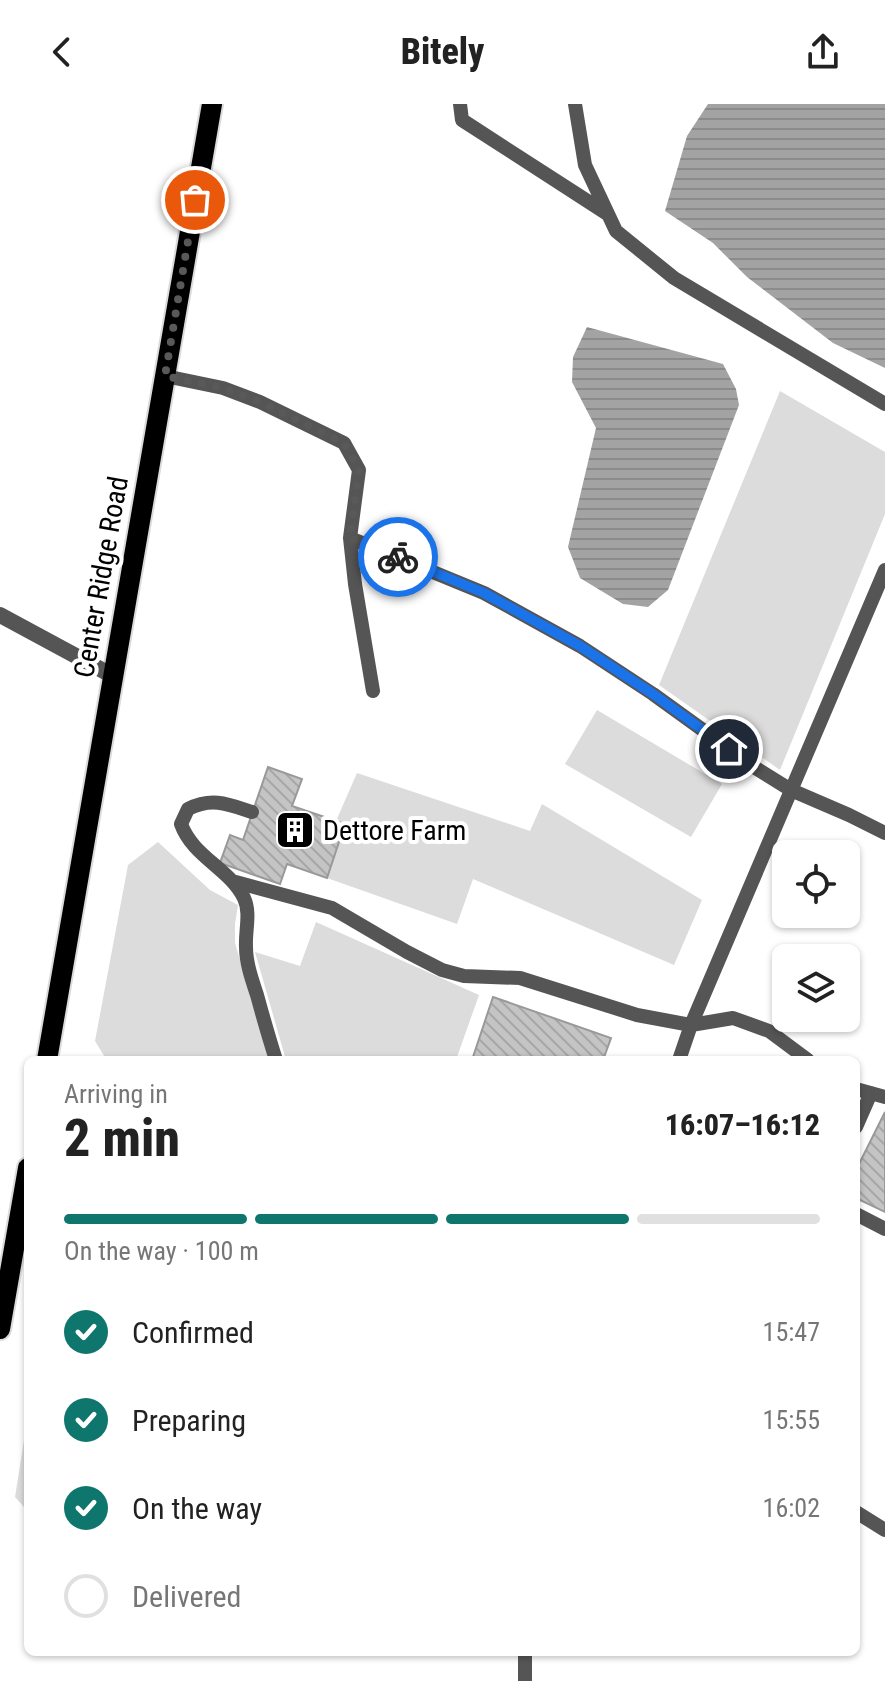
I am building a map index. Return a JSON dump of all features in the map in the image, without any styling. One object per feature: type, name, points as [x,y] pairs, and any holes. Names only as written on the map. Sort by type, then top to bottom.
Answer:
[{"type":"main road","name":"Center Ridge Road","points":[[48,1056],[212,104]]},
{"type":"main road","points":[[0,1329],[2,1303],[24,1189]]},
{"type":"street","points":[[0,615],[113,676]]},
{"type":"lane","points":[[460,104],[462,120],[608,213]]},
{"type":"lane","points":[[575,104],[585,165],[616,231],[674,278],[885,404]]},
{"type":"lane","points":[[165,376],[223,388],[344,443],[359,470],[350,538],[373,691]]},
{"type":"lane","points":[[350,538],[484,593],[580,646],[791,790],[885,833]]},
{"type":"lane","points":[[680,1056],[885,570]]},
{"type":"lane","points":[[252,812],[225,803],[201,802],[188,809],[181,824],[185,835],[205,859],[232,881],[245,900],[250,970],[275,1056]]},
{"type":"lane","points":[[232,881],[332,908],[442,970],[464,976],[520,978],[637,1015],[691,1025],[733,1018],[769,1031],[803,1056]]},
{"type":"lane","points":[[860,1121],[878,1095]]},
{"type":"lane","points":[[860,1216],[885,1229]]},
{"type":"lane","points":[[860,1514],[885,1530]]},
{"type":"lane","points":[[525,1656],[525,1681]]},
{"type":"shaded area","points":[[708,104],[885,104],[885,368],[833,343],[747,277],[713,243],[665,211],[687,136]]},
{"type":"shaded area","points":[[587,327],[723,364],[736,389],[739,405],[668,590],[648,607],[623,604],[580,578],[568,547],[596,428],[572,382],[573,357]]},
{"type":"shaded area","points":[[780,391],[885,452],[885,514],[780,770],[659,685]]},
{"type":"shaded area","points":[[597,710],[722,784],[691,837],[565,764]]},
{"type":"shaded area","points":[[357,773],[530,831],[542,804],[702,900],[674,965],[473,879],[457,924],[327,878],[336,821]]},
{"type":"shaded area","points":[[158,842],[210,890],[238,905],[235,943],[268,1056],[104,1056],[95,1041],[128,865]]},
{"type":"shaded area","points":[[316,922],[479,995],[457,1056],[285,1056],[255,952],[300,966]]},
{"type":"shaded area","points":[[24,1440],[24,1507],[15,1497]]},
{"type":"building","name":"Dettore Farm","points":[[268,767],[302,779],[292,806],[345,824],[327,878],[287,864],[280,884],[220,863],[230,835],[243,840]]},
{"type":"building","points":[[493,997],[611,1038],[604,1056],[473,1056]]},
{"type":"building","points":[[885,1112],[885,1212],[860,1200],[860,1162]]},
{"type":"way so far","points":[[195,200],[165,376],[223,388],[260,402],[344,443],[359,470],[350,538],[398,557]]},
{"type":"place","name":"Dettore Farm","points":[[295,830]]},
{"type":"route","points":[[398,557],[484,593],[580,646],[729,749]]}]
